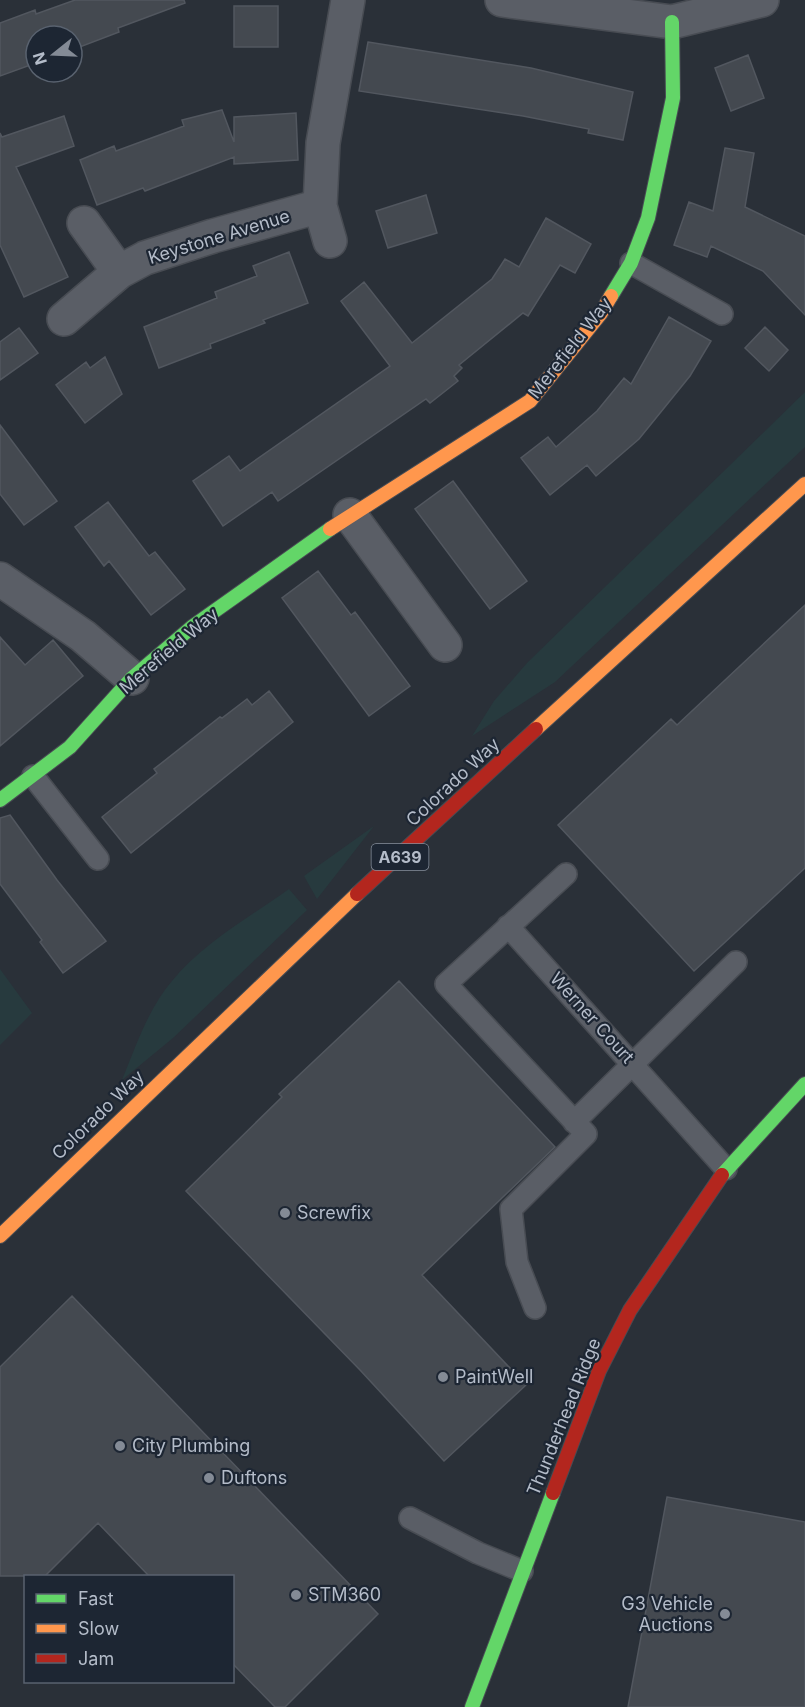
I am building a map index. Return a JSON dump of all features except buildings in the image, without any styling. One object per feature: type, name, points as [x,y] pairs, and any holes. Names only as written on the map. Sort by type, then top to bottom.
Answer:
[{"type":"street","points":[[330,241],[320,206],[323,144],[348,0]]},
{"type":"street","points":[[502,0],[672,22],[695,19],[762,0]]},
{"type":"street","name":"Merefield Way","points":[[0,800],[70,747],[132,678],[192,627],[350,515],[530,401],[601,313],[630,263],[650,211],[673,98],[672,22]]},
{"type":"street","name":"Keystone Avenue","points":[[64,319],[119,272],[145,258],[320,206]]},
{"type":"street","points":[[84,223],[119,272]]},
{"type":"street","name":"Colorado Way","points":[[0,1236],[169,1071],[679,596],[805,484]]},
{"type":"street","points":[[350,515],[445,645]]},
{"type":"street","points":[[0,579],[83,636],[132,678]]},
{"type":"street","name":"Thunderhead Ridge","points":[[472,1707],[599,1371],[630,1310],[726,1169],[805,1084]]},
{"type":"lane","points":[[630,263],[722,314]]},
{"type":"lane","points":[[33,776],[98,859]]},
{"type":"lane","points":[[535,1308],[517,1262],[511,1209],[586,1134],[446,984],[566,874]]},
{"type":"lane","name":"Werner Court","points":[[508,926],[726,1169]]},
{"type":"lane","points":[[574,1122],[736,962]]},
{"type":"lane","points":[[410,1518],[478,1553],[522,1571]]},
{"type":"green space","points":[[805,392],[805,447],[555,682],[472,736],[494,701],[527,663]]},
{"type":"green space","points":[[374,826],[317,899],[304,876]]},
{"type":"green space","points":[[289,889],[307,910],[173,1038],[122,1080],[149,1016],[184,967],[212,943]]},
{"type":"green space","points":[[0,969],[32,1013],[0,1045]]},
{"type":"traffic: fast","points":[[611,296],[631,263],[648,218],[673,98],[672,22]]},
{"type":"traffic: fast","points":[[0,800],[70,747],[132,678],[192,627],[330,529]]},
{"type":"traffic: fast","points":[[722,1175],[805,1084]]},
{"type":"traffic: fast","points":[[472,1707],[553,1493]]},
{"type":"traffic: slow","points":[[330,529],[530,401],[601,313],[611,296]]},
{"type":"traffic: slow","points":[[536,729],[805,484]]},
{"type":"traffic: slow","points":[[0,1236],[357,894]]},
{"type":"traffic: jam","points":[[357,894],[536,729]]},
{"type":"traffic: jam","points":[[553,1493],[599,1371],[630,1310],[722,1175]]},
{"type":"place","name":"Screwfix","points":[[285,1213]]},
{"type":"place","name":"PaintWell","points":[[443,1377]]},
{"type":"place","name":"City Plumbing","points":[[120,1446]]},
{"type":"place","name":"Duftons","points":[[209,1478]]},
{"type":"place","name":"STM360","points":[[296,1595]]},
{"type":"place","name":"G3 Vehicle Auctions","points":[[725,1614]]}]
